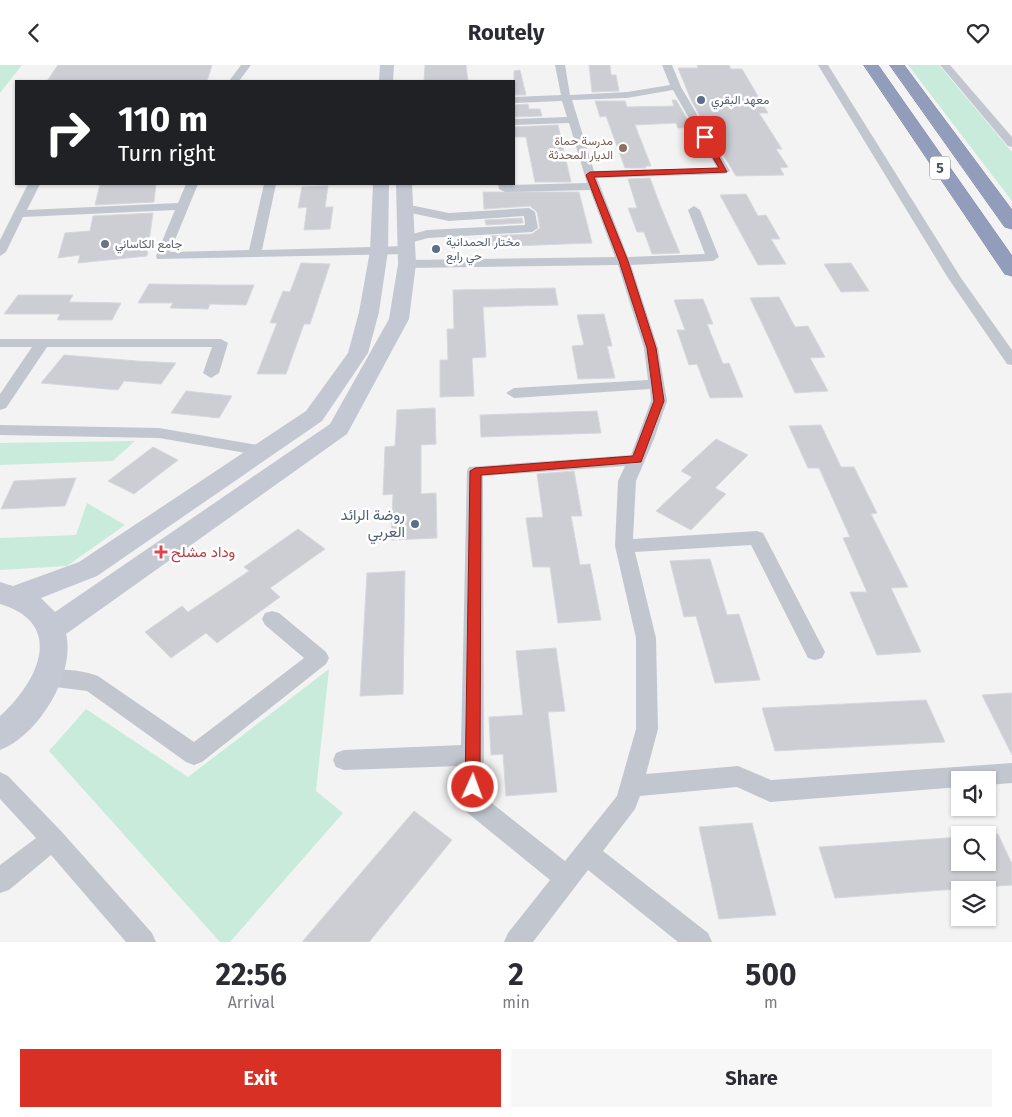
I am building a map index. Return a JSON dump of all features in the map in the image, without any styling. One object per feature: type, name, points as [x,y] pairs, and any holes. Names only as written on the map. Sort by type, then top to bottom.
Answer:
[{"type":"highway","name":"5","points":[[871,65],[976,222],[1012,270]]},
{"type":"highway","name":"5","points":[[897,65],[1012,223]]},
{"type":"main road","points":[[386,80],[387,65]]},
{"type":"main road","points":[[9,594],[88,569],[314,416],[358,353],[369,312],[379,251],[381,185]]},
{"type":"main road","points":[[52,629],[339,429],[399,319],[406,252],[404,185]]},
{"type":"main road","points":[[0,736],[23,715],[41,692],[51,669],[55,647],[52,629],[44,615],[32,604],[9,594]]},
{"type":"street","points":[[235,80],[246,65]]},
{"type":"street","points":[[517,942],[627,801],[647,729],[646,638],[624,546],[627,481],[659,401],[657,384],[651,348],[623,261],[592,180],[566,98],[560,65]]},
{"type":"street","points":[[504,185],[505,189],[592,180],[724,171],[676,87],[667,65]]},
{"type":"street","points":[[823,65],[956,278],[1012,361]]},
{"type":"street","points":[[945,65],[1012,144]]},
{"type":"street","points":[[515,100],[627,95],[676,87]]},
{"type":"street","points":[[515,123],[573,120]]},
{"type":"street","points":[[0,252],[34,185]]},
{"type":"street","points":[[192,185],[162,256],[255,252],[379,251],[623,261],[713,257],[694,209]]},
{"type":"street","points":[[255,252],[270,185]]},
{"type":"street","points":[[19,214],[182,206]]},
{"type":"street","points":[[405,209],[449,217],[529,212],[532,228],[427,234],[406,252]]},
{"type":"street","points":[[0,343],[221,343],[211,373]]},
{"type":"street","points":[[0,405],[42,344]]},
{"type":"street","points":[[514,393],[657,384]]},
{"type":"street","points":[[0,430],[159,433],[264,451]]},
{"type":"street","points":[[568,879],[472,802],[474,755],[475,471],[637,459]]},
{"type":"street","points":[[624,546],[757,538],[815,652]]},
{"type":"street","points":[[47,679],[91,683],[194,755],[319,658],[272,619]]},
{"type":"street","points":[[344,760],[474,755]]},
{"type":"street","points":[[631,786],[738,777],[770,791],[1012,773]]},
{"type":"street","points":[[0,783],[53,839],[143,942]]},
{"type":"street","points":[[0,881],[53,839]]},
{"type":"street","points":[[587,854],[699,942]]},
{"type":"green space","points":[[0,65],[22,65],[0,93]]},
{"type":"green space","points":[[908,65],[939,65],[1012,152],[1012,201]]},
{"type":"green space","points":[[135,441],[113,461],[0,465],[0,443]]},
{"type":"green space","points":[[87,503],[125,525],[67,566],[0,570],[0,538],[76,535]]},
{"type":"green space","points":[[329,669],[316,791],[343,813],[230,942],[220,942],[49,751],[86,709],[188,777]]},
{"type":"building","points":[[58,65],[212,65],[207,80],[48,80]]},
{"type":"building","points":[[425,65],[466,65],[468,80],[424,80]]},
{"type":"building","points":[[589,65],[610,65],[611,75],[616,75],[619,91],[592,92]]},
{"type":"building","points":[[697,65],[729,65],[731,69],[742,69],[768,113],[759,113],[782,149],[776,149],[788,167],[780,168],[784,175],[736,176],[725,158],[711,127],[706,127],[691,100],[678,68],[698,68]]},
{"type":"building","points":[[520,70],[526,95],[515,95],[514,71]]},
{"type":"building","points":[[672,100],[676,100],[692,127],[678,128],[676,123],[635,125],[651,166],[645,166],[646,168],[625,168],[606,116],[600,117],[595,101],[625,101],[627,107],[674,106]]},
{"type":"building","points":[[528,104],[529,109],[540,109],[542,116],[515,117],[515,105]]},
{"type":"building","points":[[558,125],[571,182],[535,182],[526,137],[515,137],[515,127]]},
{"type":"building","points":[[650,178],[680,253],[652,254],[644,232],[637,232],[628,208],[637,208],[628,179]]},
{"type":"building","points":[[100,185],[156,185],[154,202],[95,205]]},
{"type":"building","points":[[328,186],[325,207],[333,207],[330,229],[304,230],[307,207],[298,208],[302,187]]},
{"type":"building","points":[[483,192],[579,192],[592,243],[488,247],[487,236],[532,234],[540,228],[537,212],[530,206],[484,209]]},
{"type":"building","points":[[746,194],[758,216],[766,215],[780,239],[771,239],[786,264],[758,265],[720,195]]},
{"type":"building","name":"جامع الكاساني","points":[[153,213],[147,256],[78,263],[80,255],[58,258],[65,233],[90,231],[93,216]]},
{"type":"building","points":[[522,218],[523,223],[486,225],[485,220]]},
{"type":"building","points":[[301,263],[330,264],[310,324],[304,324],[286,374],[257,374],[277,323],[270,323],[283,291],[290,292]]},
{"type":"building","points":[[851,263],[869,291],[841,292],[824,264]]},
{"type":"building","points":[[149,284],[254,285],[246,305],[210,304],[208,309],[170,308],[173,303],[138,303]]},
{"type":"building","points":[[555,288],[558,305],[483,307],[486,357],[472,358],[474,396],[440,397],[440,360],[448,360],[447,329],[454,329],[453,290]]},
{"type":"building","points":[[18,295],[73,295],[69,302],[121,303],[112,320],[57,320],[60,314],[4,314]]},
{"type":"building","points":[[779,297],[795,327],[808,326],[825,357],[810,358],[828,391],[795,393],[750,298]]},
{"type":"building","points":[[703,299],[713,324],[707,324],[723,364],[729,363],[743,397],[710,398],[697,364],[689,365],[677,330],[685,330],[674,300]]},
{"type":"building","points":[[604,314],[612,346],[607,346],[615,378],[578,379],[572,346],[584,345],[577,315]]},
{"type":"building","points":[[64,355],[176,363],[161,384],[124,381],[118,390],[41,383]]},
{"type":"building","points":[[186,391],[232,396],[219,418],[171,413]]},
{"type":"building","points":[[435,408],[436,444],[421,445],[421,494],[436,493],[437,538],[391,540],[393,494],[383,495],[385,447],[395,446],[397,410]]},
{"type":"building","points":[[597,411],[601,433],[481,437],[480,415]]},
{"type":"building","points":[[821,425],[841,467],[854,467],[877,513],[871,514],[908,587],[891,588],[921,652],[877,655],[850,592],[867,592],[843,538],[850,537],[819,468],[808,468],[789,426]]},
{"type":"building","points":[[716,439],[748,455],[715,488],[726,494],[691,530],[656,511],[692,477],[681,471]]},
{"type":"building","points":[[153,447],[178,460],[134,494],[108,481]]},
{"type":"building","points":[[574,471],[582,516],[571,516],[580,565],[590,564],[601,620],[558,623],[550,567],[533,567],[526,518],[543,517],[537,474]]},
{"type":"building","points":[[76,478],[65,506],[1,509],[14,481]]},
{"type":"building","points":[[298,529],[325,549],[270,588],[280,597],[217,643],[206,633],[171,658],[145,632],[182,606],[188,612],[249,571],[244,567]]},
{"type":"building","points":[[710,559],[727,615],[739,614],[760,680],[715,683],[696,616],[684,617],[670,561]]},
{"type":"building","points":[[405,571],[403,694],[360,696],[367,573]]},
{"type":"building","points":[[556,648],[565,711],[548,712],[557,792],[506,796],[503,754],[491,755],[489,717],[523,715],[516,651]]},
{"type":"building","points":[[1012,693],[1012,755],[982,695]]},
{"type":"building","points":[[926,700],[945,742],[775,751],[762,708]]},
{"type":"building","points":[[414,811],[452,840],[369,942],[302,942]]},
{"type":"building","points":[[752,823],[776,915],[719,919],[699,827]]},
{"type":"building","points":[[996,834],[998,834],[1012,864],[1012,885],[996,886],[996,881],[951,881],[951,889],[835,898],[819,847],[951,838],[951,871],[996,871]]},
{"type":"place","name":"معهد البقري","points":[[701,100]]},
{"type":"place","name":"مدرسة حماة الديار المحدثة","points":[[623,148]]},
{"type":"place","name":"جامع الكاساني","points":[[105,244]]},
{"type":"place","name":"مختار الحمدانية حي رابع","points":[[436,249]]},
{"type":"place","name":"روضة الرائد العربي","points":[[415,524]]},
{"type":"place","name":"وداد مشلح","points":[[161,552]]},
{"type":"route","points":[[473,787],[475,471],[637,459],[659,401],[651,348],[623,261],[590,175],[724,171],[705,137]]}]
